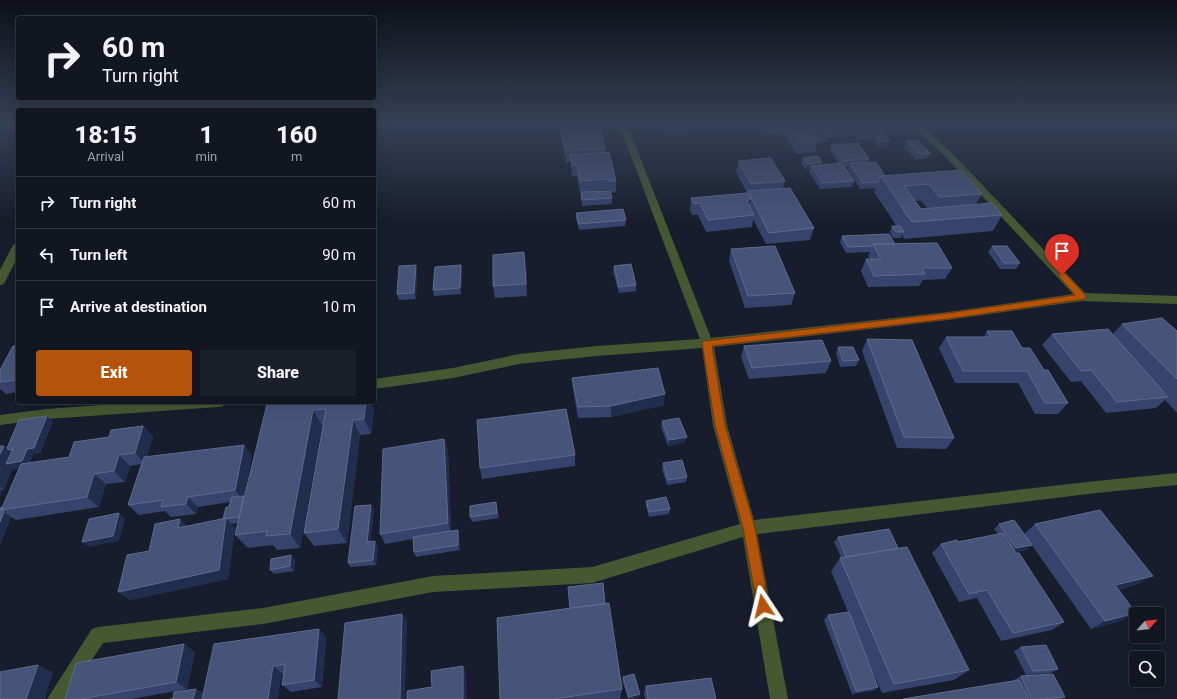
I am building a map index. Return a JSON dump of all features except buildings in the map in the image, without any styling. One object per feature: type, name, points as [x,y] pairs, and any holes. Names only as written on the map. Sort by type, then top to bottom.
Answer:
[{"type":"street","points":[[636,157],[707,343],[720,425],[749,528],[779,699]]},
{"type":"street","points":[[951,157],[1082,297]]},
{"type":"street","points":[[0,281],[16,249]]},
{"type":"street","points":[[376,384],[453,374],[519,359],[597,350],[707,343],[948,316],[1082,297],[1177,300]]},
{"type":"street","points":[[0,420],[47,414],[190,404]]},
{"type":"street","points":[[56,699],[98,635],[263,616],[433,584],[592,575],[749,528],[1177,479]]},
{"type":"route","points":[[763,606],[749,528],[720,425],[707,343],[948,316],[1082,297],[1062,275]]}]
